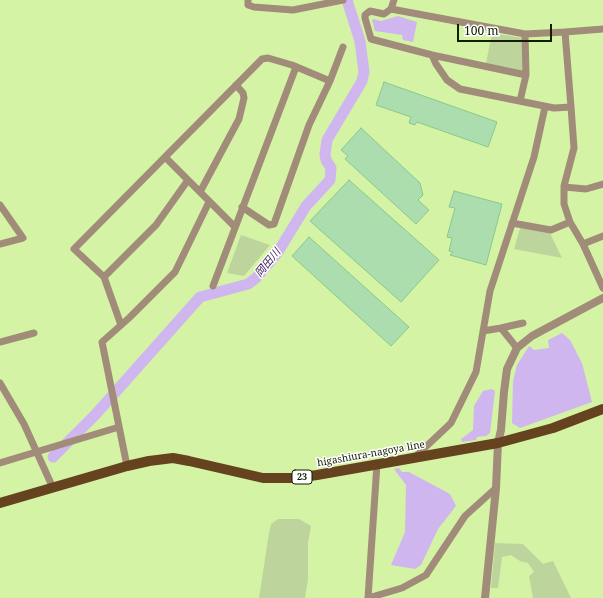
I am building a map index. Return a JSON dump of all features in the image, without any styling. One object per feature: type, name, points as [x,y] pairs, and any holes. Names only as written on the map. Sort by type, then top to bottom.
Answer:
[{"type":"main road","name":"higashiura-nagoya line","points":[[0,503],[127,466],[148,461],[173,458],[202,463],[249,476],[296,478],[414,459],[498,443],[553,428],[603,410]]},
{"type":"street","points":[[248,0],[248,5],[293,10],[343,0]]},
{"type":"street","points":[[394,0],[391,9],[384,14],[370,11],[366,15],[365,18],[371,39],[432,55],[526,75]]},
{"type":"street","points":[[391,9],[525,34],[603,28]]},
{"type":"street","points":[[565,32],[574,148],[564,187],[564,204],[570,222],[583,244],[603,288]]},
{"type":"street","points":[[520,101],[526,75],[525,34]]},
{"type":"street","points":[[242,207],[268,225],[274,224],[307,130],[330,81],[343,47]]},
{"type":"street","points":[[432,55],[436,64],[447,80],[460,89],[546,107],[571,107]]},
{"type":"street","points":[[121,325],[104,277],[74,249],[264,58],[296,67],[330,81]]},
{"type":"street","points":[[213,286],[234,226],[296,67]]},
{"type":"street","points":[[200,192],[239,119],[244,98],[236,85]]},
{"type":"street","points":[[414,459],[451,423],[476,372],[490,291],[534,156],[546,107]]},
{"type":"street","points":[[165,157],[234,226]]},
{"type":"street","points":[[104,277],[156,225],[188,180]]},
{"type":"street","points":[[564,187],[586,189],[603,184]]},
{"type":"street","points":[[127,466],[102,342],[176,272],[209,202]]},
{"type":"street","points":[[0,205],[23,238],[0,244]]},
{"type":"street","points":[[512,223],[551,230],[570,222]]},
{"type":"street","points":[[583,244],[603,236]]},
{"type":"street","points":[[485,598],[496,488],[498,443],[501,430],[507,369],[517,348],[539,331],[603,298]]},
{"type":"street","points":[[483,331],[523,324]]},
{"type":"street","points":[[501,328],[517,348]]},
{"type":"street","points":[[0,342],[34,333]]},
{"type":"street","points":[[0,383],[38,451],[53,488]]},
{"type":"street","points":[[0,463],[119,427]]},
{"type":"street","points":[[377,464],[368,598],[402,588],[426,575],[465,516],[496,488]]},
{"type":"green space","points":[[492,33],[523,38],[524,70],[521,72],[486,63]]},
{"type":"green space","points":[[521,225],[550,233],[562,258],[514,249]]},
{"type":"green space","points":[[241,235],[270,245],[244,276],[227,273]]},
{"type":"green space","points":[[278,519],[299,519],[311,526],[308,542],[308,579],[305,598],[259,598],[271,524]]},
{"type":"green space","points":[[495,543],[523,544],[543,564],[553,561],[571,598],[533,598],[529,576],[534,572],[528,563],[520,561],[511,555],[502,557],[498,588],[491,588]]},
{"type":"shaded area","points":[[398,16],[417,22],[413,42],[403,40],[402,35],[375,31],[372,20],[374,19],[381,21]]},
{"type":"shaded area","points":[[562,333],[570,340],[582,363],[592,402],[520,428],[512,423],[513,381],[517,365],[529,346],[534,350],[549,348],[548,340]]},
{"type":"shaded area","points":[[492,389],[495,391],[490,433],[486,436],[477,437],[476,440],[462,442],[461,439],[473,430],[474,406],[483,391]]},
{"type":"shaded area","points":[[399,468],[402,472],[409,472],[450,494],[456,506],[438,529],[421,565],[415,569],[391,565],[405,532],[406,485],[394,469]]},
{"type":"building","points":[[384,82],[497,122],[488,147],[417,122],[415,125],[409,123],[411,117],[376,105]]},
{"type":"building","points":[[361,128],[420,183],[423,195],[418,200],[429,210],[416,224],[345,159],[348,156],[341,150]]},
{"type":"building","points":[[349,180],[439,260],[401,302],[310,221]]},
{"type":"building","points":[[454,191],[502,204],[486,265],[450,255],[453,252],[449,251],[452,238],[447,237],[455,208],[449,207]]},
{"type":"building","points":[[309,237],[409,327],[391,346],[292,256]]},
{"type":"waterway","name":"岡田川","points":[[53,457],[95,415],[200,297],[248,284],[256,278],[278,252],[306,206],[330,180],[331,168],[326,160],[325,154],[327,140],[362,81],[364,72],[360,41],[347,0]]}]
